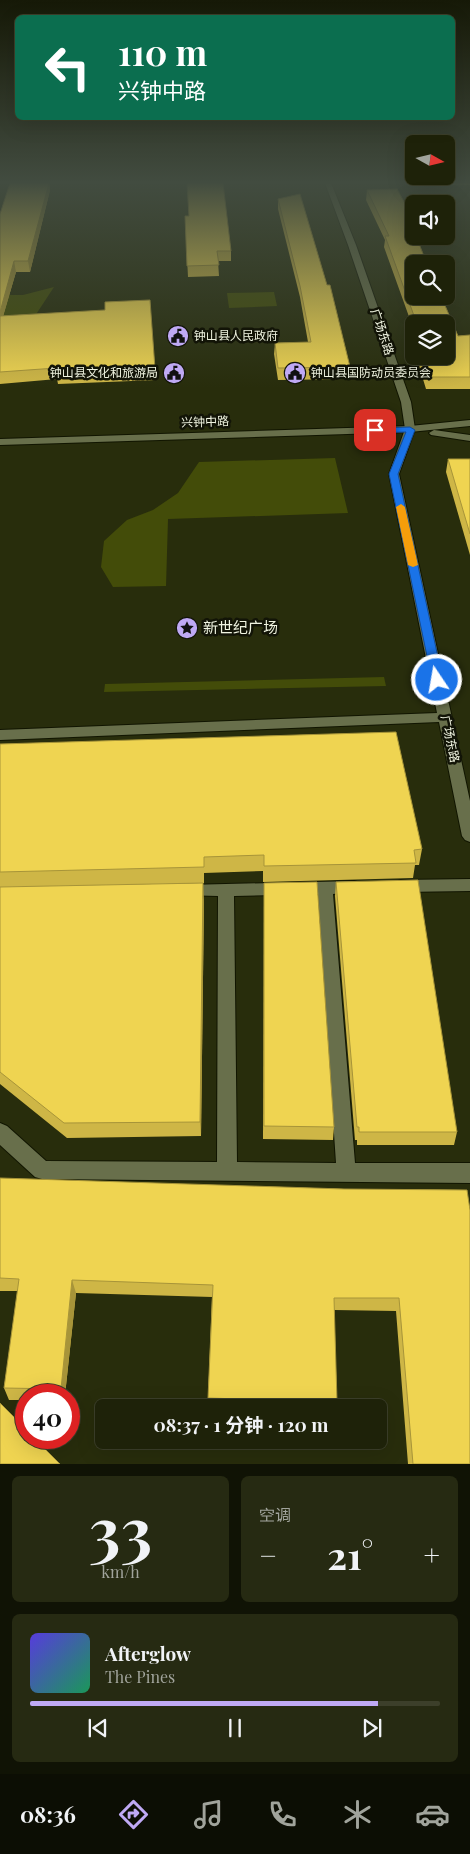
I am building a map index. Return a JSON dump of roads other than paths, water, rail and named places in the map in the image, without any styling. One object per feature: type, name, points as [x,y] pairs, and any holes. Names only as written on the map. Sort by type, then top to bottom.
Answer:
[{"type":"street","name":"广场东路","points":[[355,251],[406,402],[410,430],[394,474],[470,836]]},
{"type":"street","name":"兴钟中路","points":[[0,442],[410,430],[470,423]]},
{"type":"street","name":"兴钟中路","points":[[410,430],[470,438]]},
{"type":"street","points":[[0,734],[445,717]]},
{"type":"street","points":[[167,891],[470,885]]},
{"type":"street","points":[[326,888],[346,1172]]},
{"type":"street","points":[[226,890],[227,1171]]},
{"type":"street","points":[[0,1132],[42,1170],[470,1173]]},
{"type":"place","name":"钟山县人民政府","points":[[178,336]]},
{"type":"place","name":"钟山县文化和旅游局","points":[[174,373]]},
{"type":"place","name":"钟山县国防动员委员会","points":[[295,373]]},
{"type":"place","name":"新世纪广场","points":[[187,628]]}]
